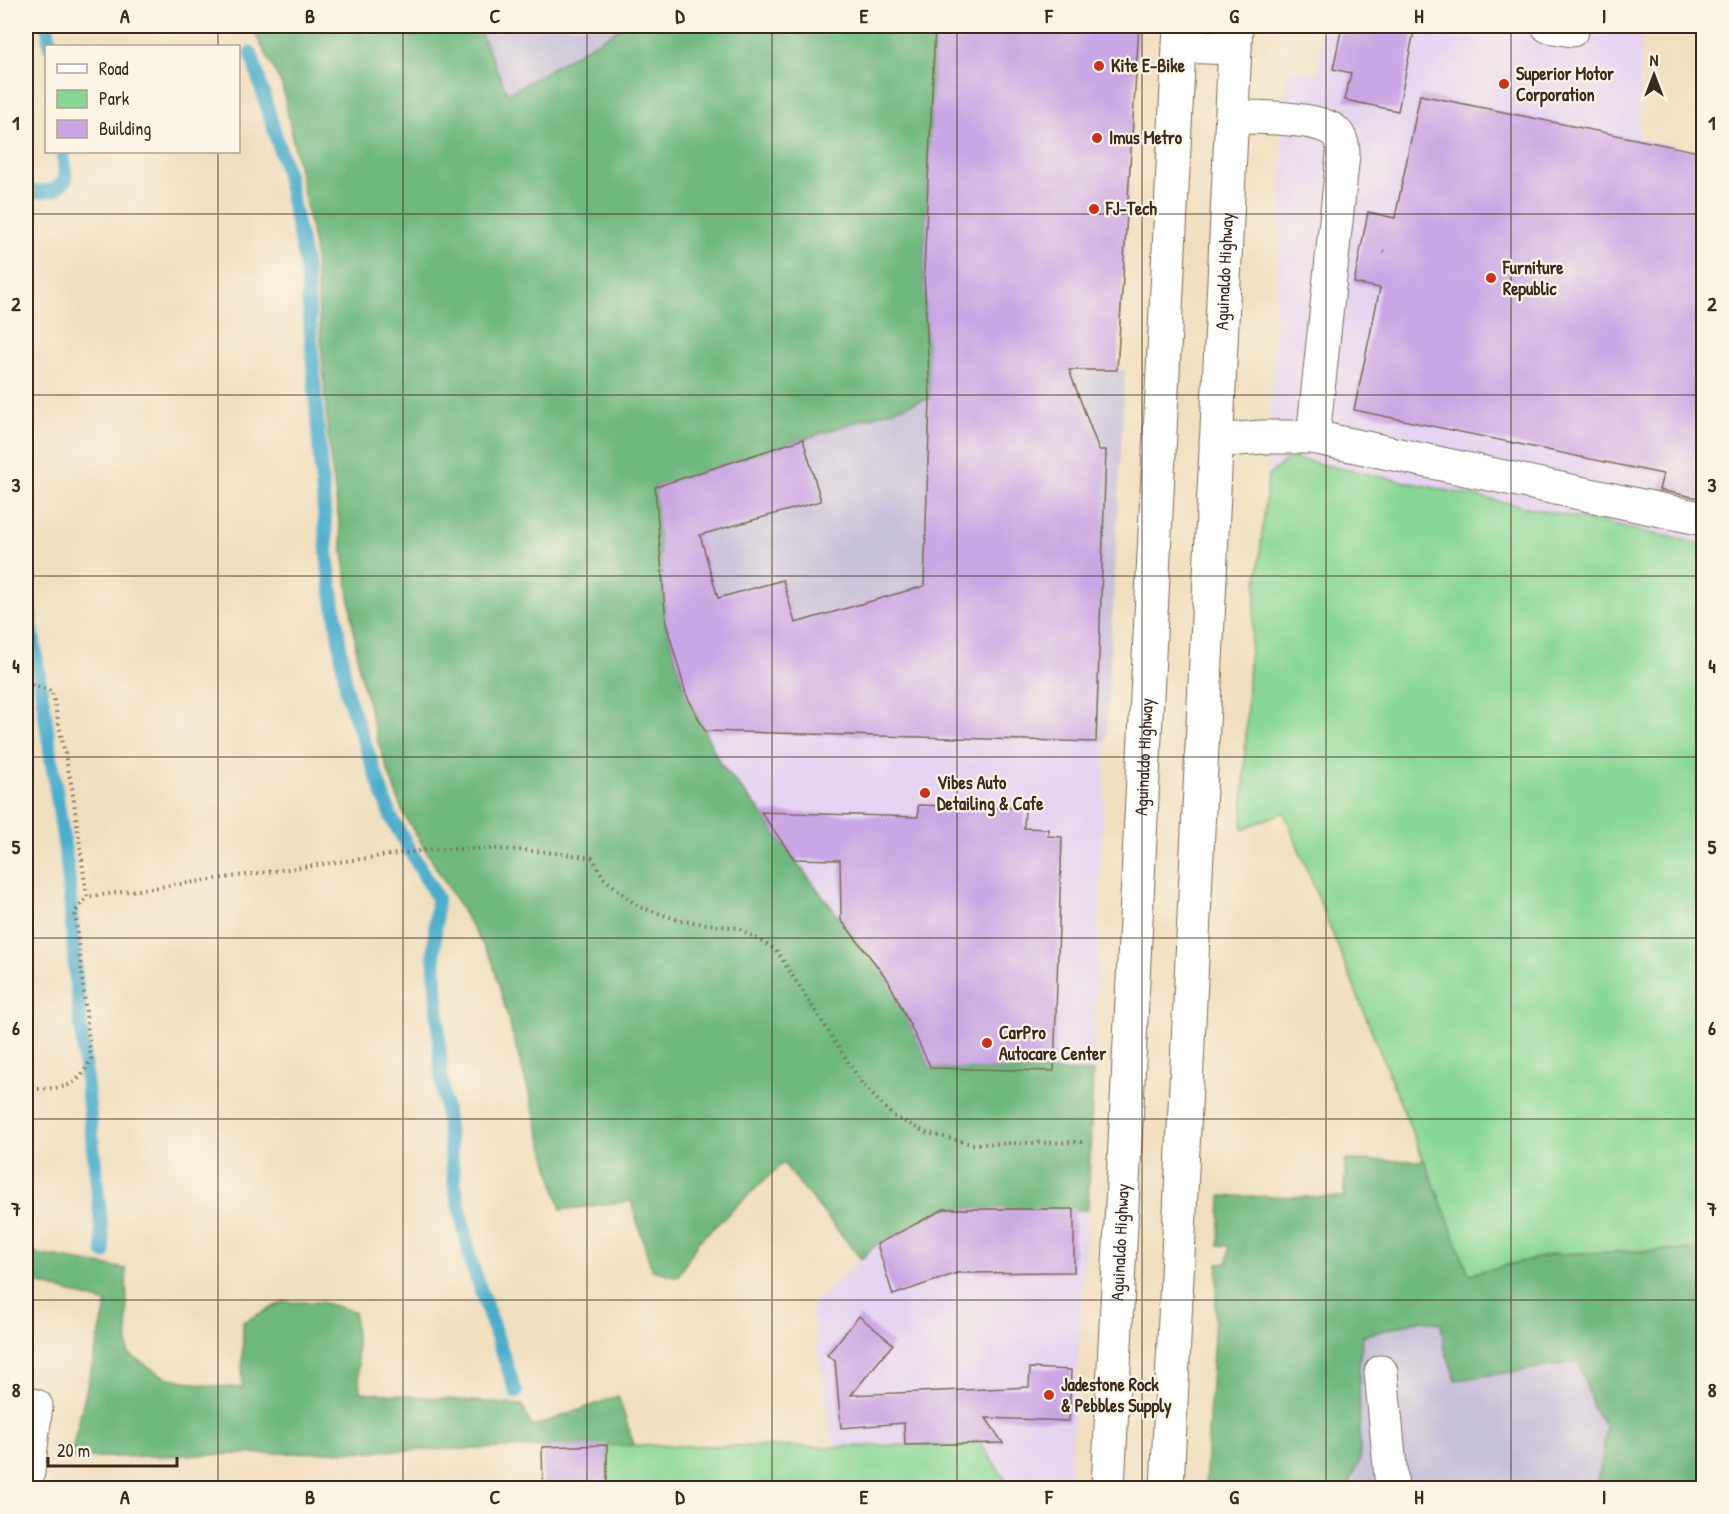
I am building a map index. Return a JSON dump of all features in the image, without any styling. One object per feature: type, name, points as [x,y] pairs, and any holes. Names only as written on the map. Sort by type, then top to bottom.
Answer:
[{"type":"main road","points":[[1179,36],[1235,37]]},
{"type":"main road","name":"Aguinaldo Highway","points":[[1108,1488],[1179,36]]},
{"type":"main road","name":"Aguinaldo Highway","points":[[1167,1488],[1235,37]]},
{"type":"main road","points":[[1232,117],[1278,118],[1322,126],[1332,130],[1343,145],[1313,437]]},
{"type":"main road","points":[[1216,441],[1262,437],[1313,437],[1704,519]]},
{"type":"main road","points":[[1381,1372],[1392,1488]]},
{"type":"main road","points":[[26,1403],[36,1406],[26,1488]]},
{"type":"path","points":[[27,683],[52,691],[72,788],[87,897]]},
{"type":"path","points":[[26,1090],[71,1085],[83,1077],[91,1059],[75,912],[87,897],[426,850],[464,848],[563,853],[592,858],[604,878],[637,906],[682,921],[739,927],[776,950],[863,1085],[893,1116],[927,1133],[972,1144],[1125,1143]]},
{"type":"shaded area","points":[[477,26],[624,26],[508,95]]},
{"type":"shaded area","name":"Furniture Republic","points":[[1321,26],[1642,26],[1638,139],[1703,153],[1703,544],[1296,459],[1275,468],[1268,476],[1287,67],[1319,73]]},
{"type":"shaded area","points":[[1125,370],[1106,742],[705,731],[685,691],[666,625],[655,487],[1016,371]]},
{"type":"shaded area","points":[[705,731],[1106,742],[1093,1072],[931,1068],[888,980],[794,859],[761,812],[720,763]]},
{"type":"shaded area","points":[[944,1209],[1088,1210],[1069,1488],[1011,1488],[980,1443],[834,1447],[811,1306],[877,1244]]},
{"type":"shaded area","points":[[1703,1249],[1703,1488],[1205,1488],[1214,1333],[1555,1254]]},
{"type":"green space","points":[[256,26],[477,26],[508,94],[624,26],[935,26],[924,271],[930,398],[655,487],[666,625],[685,691],[720,763],[761,812],[794,859],[888,980],[931,1068],[1093,1072],[1088,1210],[944,1209],[877,1244],[861,1259],[783,1163],[698,1242],[678,1277],[652,1270],[631,1201],[561,1210],[492,960],[403,813],[378,742],[359,669],[329,448],[314,245],[282,85],[256,35]]},
{"type":"green space","points":[[1296,459],[1703,544],[1703,1249],[1555,1254],[1469,1274],[1284,812],[1242,829],[1249,661],[1268,476],[1285,461]]},
{"type":"green space","points":[[1345,1160],[1425,1161],[1469,1274],[1555,1254],[1703,1249],[1703,1488],[1595,1488],[1602,1462],[1606,1426],[1594,1410],[1579,1362],[1456,1380],[1444,1346],[1441,1323],[1421,1320],[1363,1336],[1359,1364],[1360,1460],[1349,1484],[1342,1488],[1205,1488],[1218,1263],[1228,1263],[1229,1246],[1219,1245],[1221,1196],[1344,1197]]},
{"type":"green space","points":[[26,1252],[126,1269],[128,1354],[165,1377],[210,1386],[242,1388],[243,1322],[283,1302],[320,1302],[354,1311],[360,1392],[522,1405],[532,1427],[618,1396],[634,1445],[70,1458],[107,1303],[26,1280]]},
{"type":"green space","points":[[980,1443],[1011,1488],[607,1488],[607,1445],[834,1447]]},
{"type":"building","points":[[935,26],[1139,26],[1117,370],[1069,370],[1099,450],[1106,450],[1096,742],[705,731],[686,694],[666,623],[655,487],[803,439],[821,501],[700,535],[718,598],[783,580],[795,623],[924,586],[930,399],[924,271]]},
{"type":"building","points":[[1342,26],[1415,26],[1398,111],[1345,100],[1351,73],[1333,69]]},
{"type":"building","name":"Furniture Republic","points":[[1420,95],[1704,153],[1704,499],[1659,490],[1663,474],[1354,410],[1380,288],[1354,283],[1368,212],[1395,218]]},
{"type":"building","points":[[918,805],[1025,808],[1024,828],[1048,829],[1048,836],[1062,837],[1054,1071],[931,1068],[888,980],[841,920],[840,860],[794,859],[761,812],[918,817]]},
{"type":"building","points":[[944,1209],[1074,1209],[1074,1272],[957,1273],[893,1295],[877,1244]]},
{"type":"building","points":[[859,1316],[893,1344],[851,1395],[1029,1387],[1030,1368],[1071,1370],[1069,1421],[986,1418],[1003,1443],[905,1445],[904,1423],[841,1428],[835,1361],[827,1355]]},
{"type":"building","points":[[607,1445],[607,1488],[543,1488],[542,1447]]},
{"type":"waterway","points":[[47,26],[50,45]]},
{"type":"waterway","points":[[251,53],[286,170],[306,268],[328,564],[347,694],[391,817],[437,898],[434,952],[441,1072],[455,1186],[471,1262],[516,1392]]},
{"type":"waterway","points":[[26,193],[54,190],[66,180],[63,153]]},
{"type":"waterway","points":[[26,589],[68,870],[75,970],[104,1253]]},
{"type":"place","name":"Kite E-Bike","points":[[1099,66]]},
{"type":"place","name":"Superior Motor Corporation","points":[[1504,84]]},
{"type":"place","name":"Imus Metro","points":[[1097,138]]},
{"type":"place","name":"FJ-Tech","points":[[1094,209]]},
{"type":"place","name":"Furniture Republic","points":[[1491,278]]},
{"type":"place","name":"Vibes Auto Detailing & Cafe","points":[[925,793]]},
{"type":"place","name":"CarPro Autocare Center","points":[[987,1043]]},
{"type":"place","name":"Jadestone Rock & Pebbles Supply","points":[[1049,1395]]}]
